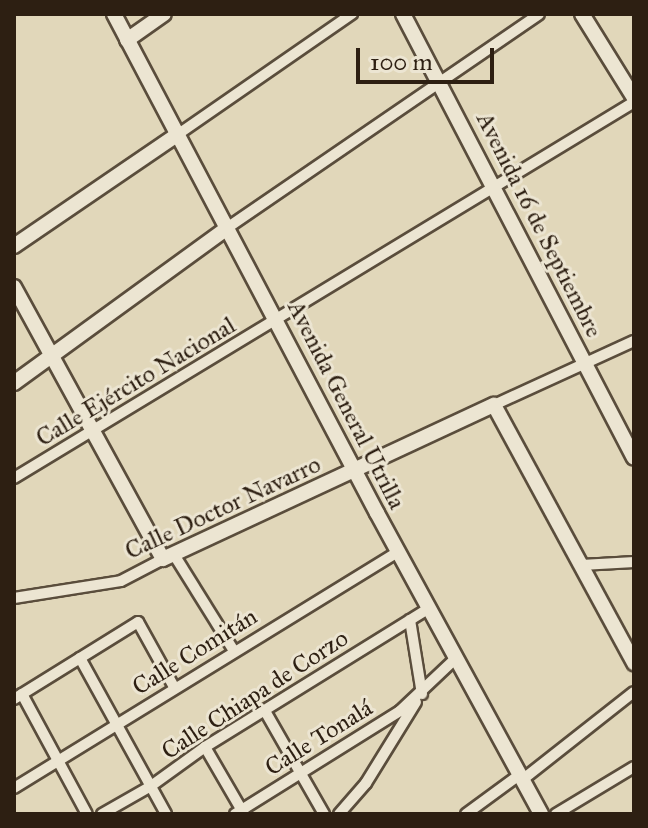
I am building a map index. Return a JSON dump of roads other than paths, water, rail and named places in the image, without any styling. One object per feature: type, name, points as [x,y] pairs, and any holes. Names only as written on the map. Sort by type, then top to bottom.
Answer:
[{"type":"street","name":"Avenida General Utrilla","points":[[114,14],[398,552],[541,814]]},
{"type":"street","points":[[127,40],[164,14]]},
{"type":"street","points":[[14,246],[352,14]]},
{"type":"street","name":"Avenida 16 de Septiembre","points":[[403,14],[634,458]]},
{"type":"street","points":[[14,383],[227,228],[539,14]]},
{"type":"street","points":[[582,14],[634,100]]},
{"type":"street","name":"Calle Ejército Nacional","points":[[14,478],[93,433],[634,100]]},
{"type":"street","points":[[14,287],[93,433],[168,556],[234,651]]},
{"type":"street","points":[[634,341],[494,405],[634,663]]},
{"type":"street","name":"Calle Doctor Navarro","points":[[14,598],[121,581],[168,556],[494,405]]},
{"type":"street","name":"Calle Comitán","points":[[14,788],[398,552]]},
{"type":"street","points":[[582,565],[634,562]]},
{"type":"street","name":"Calle Chiapa de Corzo","points":[[102,814],[151,786],[205,747],[429,608]]},
{"type":"street","points":[[410,620],[422,694]]},
{"type":"street","points":[[87,814],[59,761],[18,697],[138,622],[174,687]]},
{"type":"street","points":[[80,658],[166,814]]},
{"type":"street","points":[[339,814],[366,783],[422,694],[456,658]]},
{"type":"street","points":[[466,814],[520,778],[634,692]]},
{"type":"street","name":"Calle Tonalá","points":[[240,813],[422,694]]},
{"type":"street","points":[[265,711],[324,814]]},
{"type":"street","points":[[205,747],[240,813]]},
{"type":"street","points":[[556,814],[634,767]]}]
